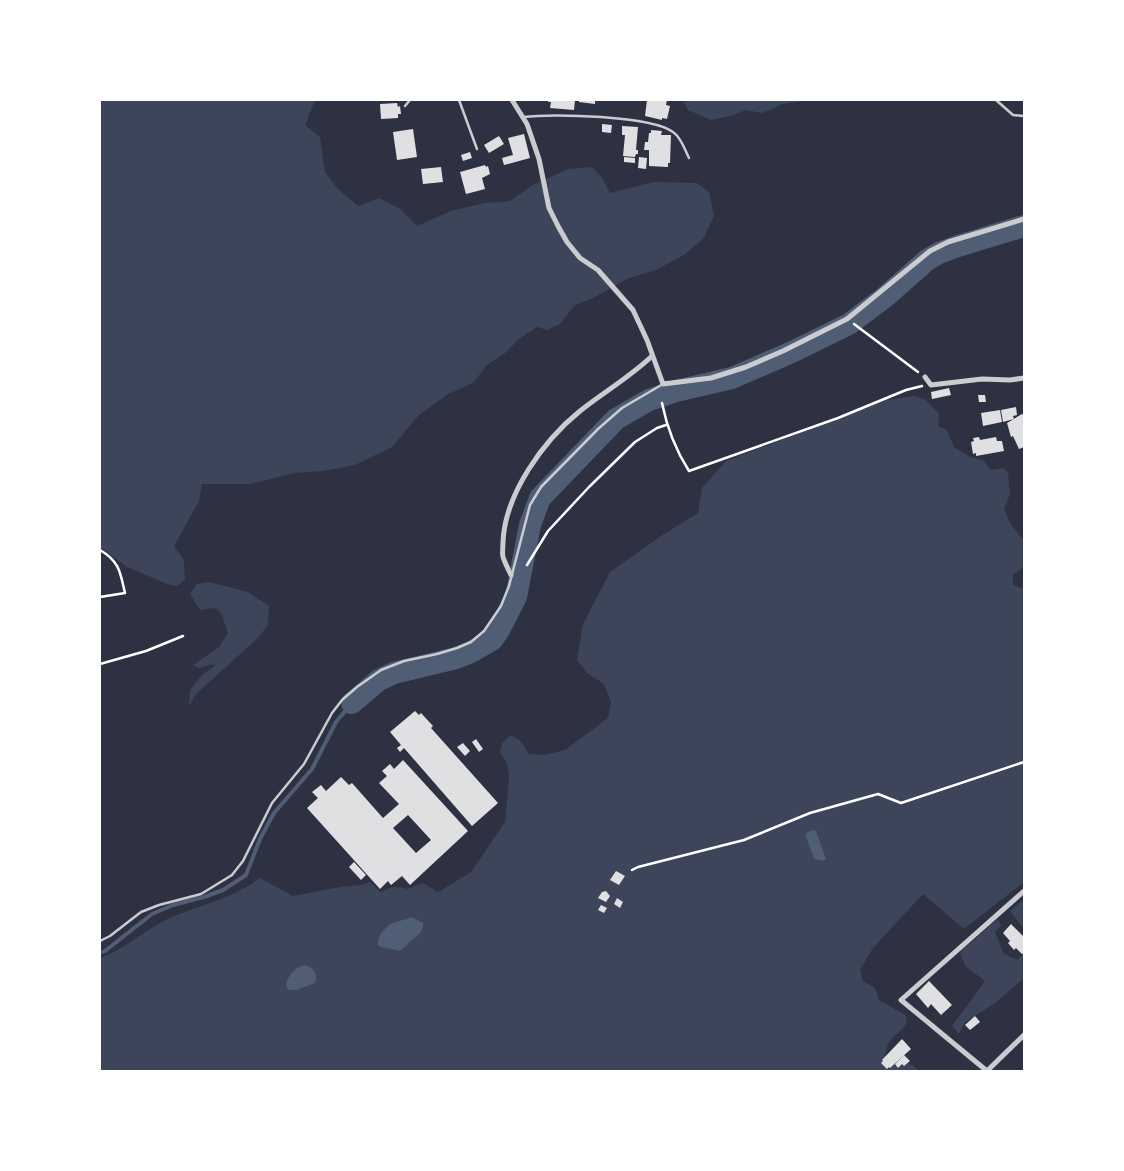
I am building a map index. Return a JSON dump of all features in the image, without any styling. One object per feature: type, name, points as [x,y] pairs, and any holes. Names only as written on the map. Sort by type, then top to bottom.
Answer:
[{"type":"street","points":[[512,100],[527,124],[539,159],[549,208],[566,242],[580,258],[598,270],[633,310],[663,384],[711,378],[746,367],[849,317],[930,251],[948,242],[1024,219]]},
{"type":"street","points":[[511,575],[503,556],[504,529],[511,503],[529,468],[553,438],[579,412],[625,379],[652,356]]},
{"type":"street","points":[[925,377],[931,384],[982,379],[1010,380],[1024,378]]},
{"type":"street","points":[[1024,891],[901,1000],[987,1071],[1024,1035]]},
{"type":"lane","points":[[405,106],[410,100]]},
{"type":"lane","points":[[459,100],[477,149]]},
{"type":"lane","points":[[996,100],[1013,115],[1024,116]]},
{"type":"lane","points":[[523,117],[624,118],[660,126],[673,131],[678,136],[689,158]]},
{"type":"lane","points":[[100,941],[110,936],[140,912],[160,904],[201,894],[232,875],[244,861],[272,802],[304,764],[332,713],[342,700],[381,670],[404,661],[437,654],[471,642],[484,631],[496,613],[509,586],[530,505],[541,487],[598,429],[622,408],[663,384]]},
{"type":"path","points":[[849,317],[856,326],[925,377]]},
{"type":"path","points":[[662,403],[666,425],[680,458],[689,470],[838,418],[906,390],[931,384]]},
{"type":"path","points":[[527,565],[548,531],[589,487],[635,442],[652,430],[666,425]]},
{"type":"path","points":[[100,550],[110,556],[119,568],[125,593],[100,597]]},
{"type":"path","points":[[100,664],[146,651],[183,636]]},
{"type":"path","points":[[632,870],[744,840],[810,813],[878,794],[901,803],[1024,762]]},
{"type":"shaded area","points":[[100,100],[319,100],[314,103],[305,125],[320,137],[325,172],[339,190],[358,206],[379,198],[399,208],[417,226],[451,211],[484,203],[510,201],[531,186],[568,169],[592,167],[603,179],[610,193],[654,182],[697,183],[709,192],[714,216],[704,238],[684,255],[656,270],[629,278],[593,298],[575,305],[560,324],[547,330],[537,327],[519,339],[504,354],[487,365],[473,383],[448,394],[418,416],[392,447],[355,465],[324,471],[295,473],[250,484],[202,484],[199,501],[174,546],[184,560],[185,580],[177,586],[170,585],[127,567],[100,547]]},
{"type":"shaded area","points":[[683,100],[810,100],[783,104],[762,113],[745,110],[734,115],[711,120],[688,110]]},
{"type":"shaded area","points":[[915,396],[926,400],[939,414],[938,426],[947,430],[954,447],[970,457],[983,460],[990,470],[1003,468],[1008,472],[1010,494],[1004,509],[1010,523],[1024,541],[1024,566],[1013,575],[1013,585],[1024,589],[1024,882],[964,929],[923,894],[873,948],[860,970],[863,981],[875,988],[879,1000],[905,1015],[907,1021],[889,1043],[885,1056],[912,1065],[919,1071],[100,1071],[100,958],[118,950],[170,918],[227,897],[260,878],[293,896],[362,885],[370,882],[381,892],[394,887],[408,889],[423,883],[438,892],[471,872],[505,822],[509,778],[507,763],[500,753],[502,743],[509,736],[513,736],[521,742],[529,754],[545,755],[565,750],[608,718],[611,702],[604,684],[587,673],[577,660],[583,624],[610,572],[698,513],[702,488],[726,461],[886,400]]},
{"type":"shaded area","points":[[209,582],[248,592],[269,606],[268,625],[258,638],[195,695],[189,707],[190,690],[203,674],[215,666],[214,664],[199,668],[193,665],[219,647],[228,633],[221,613],[215,608],[200,610],[190,594],[197,584]]},
{"type":"shaded area","points":[[813,830],[816,831],[826,859],[823,861],[814,859],[806,836],[806,833]]},
{"type":"shaded area","points":[[1024,899],[1024,929],[1010,911]]},
{"type":"shaded area","points":[[412,917],[423,923],[423,927],[421,932],[400,951],[378,945],[381,933],[390,924]]},
{"type":"shaded area","points":[[998,919],[1001,926],[995,932],[1004,954],[1017,960],[1024,953],[1024,978],[994,1004],[965,1022],[959,1034],[952,1026],[985,981],[965,966],[960,952]]},
{"type":"shaded area","points":[[305,965],[314,972],[316,977],[315,983],[297,990],[288,990],[286,985],[290,975]]},
{"type":"building","points":[[549,100],[575,100],[574,110],[550,108],[551,102],[548,102]]},
{"type":"building","points":[[579,100],[595,100],[595,104],[579,102]]},
{"type":"building","points":[[647,100],[667,100],[666,105],[670,106],[667,119],[662,118],[662,120],[645,116]]},
{"type":"building","points":[[397,103],[398,107],[400,106],[401,114],[398,114],[398,118],[381,119],[380,104]]},
{"type":"building","points":[[602,124],[612,125],[611,133],[602,132]]},
{"type":"building","points":[[622,126],[638,127],[636,150],[638,150],[638,154],[635,157],[623,156],[625,135],[622,135]]},
{"type":"building","points":[[413,129],[417,157],[397,160],[393,132]]},
{"type":"building","points":[[651,130],[662,131],[661,135],[671,135],[670,163],[668,163],[668,167],[649,166],[649,150],[644,150],[645,142],[648,142]]},
{"type":"building","points":[[524,134],[530,158],[504,165],[502,158],[513,155],[508,138]]},
{"type":"building","points":[[499,136],[504,144],[489,153],[484,145]]},
{"type":"building","points":[[470,152],[472,158],[463,161],[461,155]]},
{"type":"building","points":[[624,157],[635,158],[635,163],[624,162]]},
{"type":"building","points":[[639,157],[647,158],[646,169],[638,168]]},
{"type":"building","points":[[485,165],[486,167],[488,166],[490,174],[482,178],[485,189],[466,194],[460,172]]},
{"type":"building","points":[[441,167],[443,182],[423,184],[421,169]]},
{"type":"building","points":[[949,388],[951,395],[932,399],[931,392]]},
{"type":"building","points":[[978,395],[985,395],[986,402],[979,402]]},
{"type":"building","points":[[1016,407],[1017,415],[1013,416],[1014,419],[1003,422],[1001,410]]},
{"type":"building","points":[[1000,410],[1002,422],[983,426],[981,413]]},
{"type":"building","points":[[1022,414],[1024,415],[1024,447],[1019,449],[1013,436],[1011,437],[1007,423]]},
{"type":"building","points":[[979,437],[980,440],[996,437],[997,441],[1002,441],[1004,451],[976,456],[976,453],[973,454],[971,442],[974,441],[973,438]]},
{"type":"building","points":[[415,711],[419,715],[421,713],[433,726],[431,728],[498,803],[472,826],[404,748],[400,752],[397,748],[401,745],[390,732]]},
{"type":"building","points":[[476,739],[483,749],[479,752],[472,742]]},
{"type":"building","points":[[463,743],[470,751],[465,756],[457,747]]},
{"type":"building","points":[[403,760],[468,831],[410,885],[402,876],[391,885],[388,881],[380,889],[307,808],[318,798],[312,792],[321,785],[326,791],[341,777],[349,785],[352,783],[383,818],[399,804],[379,783],[387,776],[382,771],[390,764],[394,769]],"holes":[[[408,815],[431,840],[416,853],[393,828]]]},
{"type":"building","points":[[354,862],[366,875],[361,880],[349,867]]},
{"type":"building","points":[[616,871],[625,876],[619,885],[610,880]]},
{"type":"building","points":[[606,891],[610,896],[606,902],[598,898],[602,892]]},
{"type":"building","points":[[617,898],[623,902],[620,908],[614,904]]},
{"type":"building","points":[[601,905],[607,908],[604,913],[598,910]]},
{"type":"building","points":[[1011,924],[1024,937],[1024,953],[1022,954],[1016,948],[1014,950],[1008,943],[1010,941],[1003,933]]},
{"type":"building","points":[[929,981],[952,1005],[941,1015],[931,1004],[928,1008],[916,994]]},
{"type":"building","points":[[975,1016],[980,1022],[970,1030],[965,1025]]},
{"type":"building","points":[[902,1039],[911,1049],[887,1069],[881,1063],[882,1060]]},
{"type":"building","points":[[904,1055],[910,1061],[898,1068],[895,1064]]},
{"type":"waterway","points":[[352,703],[379,680],[394,673],[456,658],[492,640],[516,597],[530,525],[540,498],[616,419],[649,400],[676,391],[732,378],[792,352],[849,324],[885,297],[927,260],[939,253],[1024,226]]},
{"type":"waterway","points":[[100,953],[152,914],[173,905],[223,890],[246,875],[260,839],[274,813],[312,769],[336,722],[352,703]]}]
